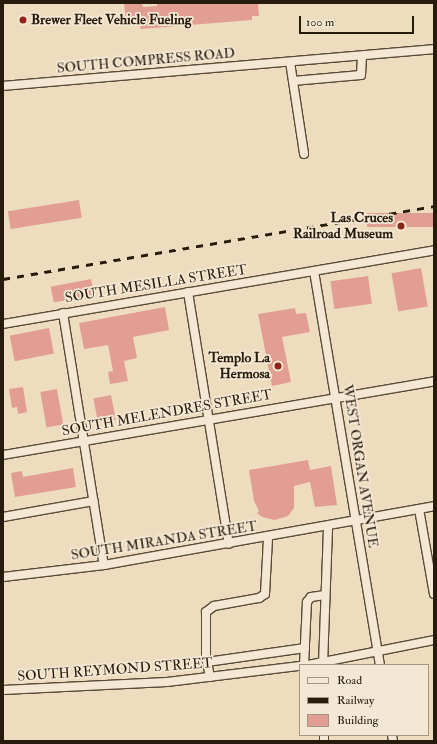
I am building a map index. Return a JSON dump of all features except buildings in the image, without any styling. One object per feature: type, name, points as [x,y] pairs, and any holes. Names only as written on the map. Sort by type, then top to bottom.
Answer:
[{"type":"street","name":"SOUTH COMPRESS ROAD","points":[[3,86],[434,49]]},
{"type":"street","points":[[293,81],[361,75],[362,56]]},
{"type":"street","points":[[290,62],[304,154]]},
{"type":"street","name":"SOUTH MESILLA STREET","points":[[3,324],[434,250]]},
{"type":"street","name":"WEST ORGAN AVENUE","points":[[314,271],[380,664]]},
{"type":"street","points":[[188,292],[229,544]]},
{"type":"street","points":[[63,313],[85,440],[104,565]]},
{"type":"street","name":"SOUTH MELENDRES STREET","points":[[3,455],[208,418],[434,381]]},
{"type":"street","points":[[3,517],[94,500]]},
{"type":"street","name":"SOUTH MIRANDA STREET","points":[[3,577],[104,565],[268,538],[434,506]]},
{"type":"street","points":[[419,509],[434,594]]},
{"type":"street","points":[[328,527],[323,664],[377,649],[434,640]]},
{"type":"street","points":[[210,677],[207,662],[208,610],[214,606],[259,598],[265,594],[268,538]]},
{"type":"street","points":[[304,664],[307,602],[311,597],[326,595]]},
{"type":"street","points":[[207,662],[305,648]]},
{"type":"street","name":"SOUTH REYMOND STREET","points":[[3,690],[167,682],[299,666]]},
{"type":"railway","points":[[3,279],[434,206]]},
{"type":"place","name":"Brewer Fleet Vehicle Fueling","points":[[23,20]]},
{"type":"place","name":"Las Cruces Railroad Museum","points":[[401,226]]},
{"type":"place","name":"Templo La Hermosa","points":[[278,366]]}]
